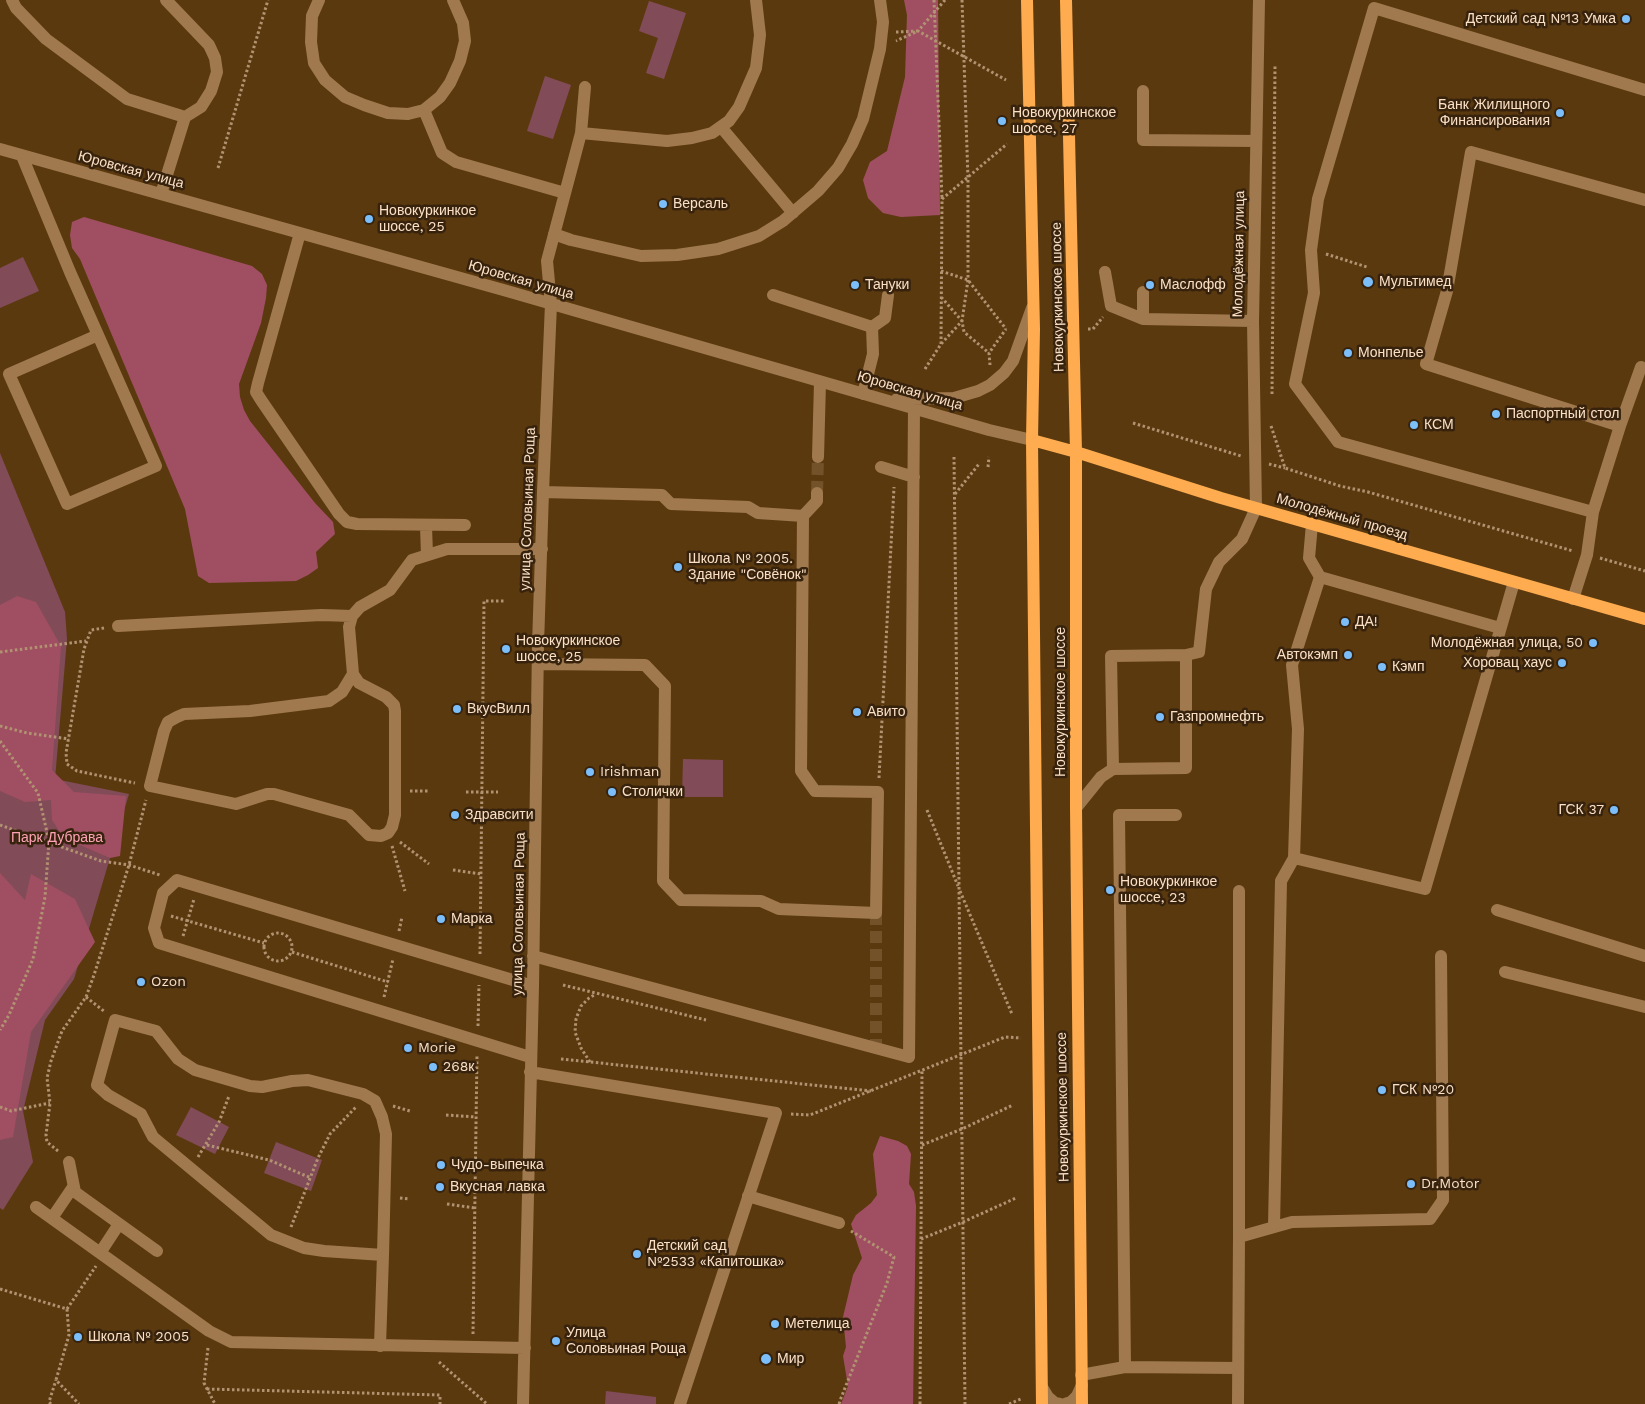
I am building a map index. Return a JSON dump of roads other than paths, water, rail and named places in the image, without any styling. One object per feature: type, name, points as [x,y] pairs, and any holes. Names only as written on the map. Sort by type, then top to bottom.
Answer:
[{"type":"main road","name":"Новокуркинское шоссе","points":[[1027,0],[1032,308],[1034,330],[1032,440],[1042,1404]]},
{"type":"main road","name":"Новокуркинское шоссе","points":[[1066,0],[1076,452],[1076,808],[1082,1404]]},
{"type":"main road","name":"Молодёжный проезд","points":[[1032,440],[1256,508],[1645,619]]},
{"type":"street","points":[[12,0],[16,8],[46,39],[127,99],[185,117]]},
{"type":"street","points":[[161,194],[185,117],[200,107],[211,91],[218,72],[215,58],[209,46],[166,0]]},
{"type":"street","points":[[320,0],[312,16],[311,42],[314,63],[325,80],[345,97],[364,106],[388,113],[408,114],[424,110],[440,97],[450,83],[460,61],[465,42],[463,23],[453,0]]},
{"type":"street","points":[[581,133],[667,142],[712,133],[729,121],[739,107],[756,68],[760,35],[756,0]]},
{"type":"street","points":[[554,234],[579,242],[641,256],[677,256],[718,248],[759,236],[794,212],[818,191],[838,168],[852,144],[863,119],[880,49],[883,22],[880,0]]},
{"type":"street","name":"Молодёжная улица","points":[[1256,508],[1253,321],[1259,0]]},
{"type":"street","points":[[1593,512],[1338,442],[1295,384],[1314,293],[1311,250],[1318,199],[1374,4],[1645,90]]},
{"type":"street","name":"улица Соловьиная Роща","points":[[523,1404],[533,986],[538,664],[543,492],[552,304],[547,261],[581,133],[585,87]]},
{"type":"street","points":[[1143,91],[1143,140],[1256,141]]},
{"type":"street","points":[[424,110],[442,153],[456,162],[565,193]]},
{"type":"street","points":[[721,126],[794,212]]},
{"type":"street","name":"Юровская улица","points":[[0,149],[552,304],[820,382],[1032,440]]},
{"type":"street","points":[[1620,426],[1426,364],[1448,291],[1471,152],[1645,200]]},
{"type":"street","points":[[22,156],[156,466],[67,504],[10,374],[98,335]]},
{"type":"street","points":[[300,233],[256,392],[260,400],[339,514],[347,522],[426,526],[465,525]]},
{"type":"street","points":[[1106,272],[1110,306],[1143,319],[1253,321]]},
{"type":"street","points":[[1143,292],[1143,319]]},
{"type":"street","points":[[773,295],[872,327]]},
{"type":"street","points":[[872,327],[885,318],[888,295]]},
{"type":"street","points":[[879,398],[954,398],[978,391],[990,385],[1004,373],[1013,361],[1032,308]]},
{"type":"street","points":[[863,394],[873,354],[872,327]]},
{"type":"street","points":[[1573,599],[1587,555],[1593,512],[1641,367]]},
{"type":"street","points":[[818,457],[820,382]]},
{"type":"street","points":[[533,956],[909,1057],[914,408]]},
{"type":"street","points":[[881,468],[914,477]]},
{"type":"street","points":[[543,492],[662,495],[671,504],[748,507],[758,513],[803,516]]},
{"type":"street","points":[[538,664],[645,665],[666,686],[663,881],[681,900],[761,901],[779,909],[876,913],[878,792],[815,791],[801,771],[803,516],[817,501],[817,493]]},
{"type":"street","points":[[1113,769],[1111,656],[1186,655],[1199,652],[1206,589],[1219,562],[1242,539],[1256,508]]},
{"type":"street","points":[[1312,524],[1309,558],[1320,578],[1500,628]]},
{"type":"street","points":[[426,526],[427,555]]},
{"type":"street","points":[[353,674],[342,692],[329,701],[250,711],[184,714],[168,722],[150,786],[236,804],[267,794],[274,794],[349,815],[369,835],[381,836],[388,833],[392,827],[395,815],[394,704],[386,697],[359,683],[353,674],[349,627],[352,616],[360,607],[390,590],[412,560],[447,549],[542,549]]},
{"type":"street","points":[[1274,1226],[1281,881],[1294,858],[1298,728],[1292,665],[1320,578]]},
{"type":"street","points":[[1294,858],[1425,889],[1514,582]]},
{"type":"street","points":[[118,626],[321,615],[352,616]]},
{"type":"street","points":[[1076,808],[1100,777],[1113,769],[1186,768],[1186,655]]},
{"type":"street","points":[[1125,1366],[1119,815],[1176,815]]},
{"type":"street","points":[[530,1056],[159,943],[154,928],[163,894],[177,880],[533,986]]},
{"type":"street","points":[[1238,1404],[1239,892]]},
{"type":"street","points":[[1497,910],[1645,956]]},
{"type":"street","points":[[1239,1236],[1292,1222],[1430,1219],[1443,1200],[1441,956]]},
{"type":"street","points":[[1505,972],[1645,1007]]},
{"type":"street","points":[[380,1346],[383,1254],[386,1134],[375,1101],[367,1096],[308,1080],[262,1087],[250,1086],[195,1070],[178,1059],[156,1031],[115,1020],[97,1085],[108,1095],[141,1114],[153,1137],[271,1235],[304,1248],[383,1254]]},
{"type":"street","points":[[530,1072],[776,1113],[680,1404]]},
{"type":"street","points":[[69,1162],[75,1192],[157,1251]]},
{"type":"street","points":[[52,1218],[73,1187]]},
{"type":"street","points":[[748,1196],[839,1223]]},
{"type":"street","points":[[36,1207],[210,1331],[231,1342],[525,1348]]},
{"type":"street","points":[[102,1254],[119,1224]]},
{"type":"street","points":[[1065,1404],[1071,1402],[1077,1396],[1081,1380],[1125,1366],[1238,1368]]},
{"type":"street","points":[[1042,1387],[1048,1397],[1060,1404]]},
{"type":"tunnel","points":[[817,493],[818,457]]},
{"type":"tunnel","points":[[876,913],[876,1048]]},
{"type":"place","name":"Детский сад №13 Умка","points":[[1626,19]]},
{"type":"place","name":"Банк Жилищного Финансирования","points":[[1560,113]]},
{"type":"place","name":"Новокуркинское шоссе, 27","points":[[1002,121]]},
{"type":"place","name":"Версаль","points":[[663,204]]},
{"type":"place","name":"Новокуркинкое шоссе, 25","points":[[369,219]]},
{"type":"place","name":"Мультимед","points":[[1368,282]]},
{"type":"place","name":"Тануки","points":[[855,285]]},
{"type":"place","name":"Маслофф","points":[[1150,285]]},
{"type":"place","name":"Монпелье","points":[[1348,353]]},
{"type":"place","name":"Паспортный стол","points":[[1496,414]]},
{"type":"place","name":"КСМ","points":[[1414,425]]},
{"type":"place","name":"Школа № 2005. Здание \"Совёнок\"","points":[[678,567]]},
{"type":"place","name":"ДА!","points":[[1345,622]]},
{"type":"place","name":"Молодёжная улица, 50","points":[[1593,643]]},
{"type":"place","name":"Новокуркинское шоссе, 25","points":[[506,649]]},
{"type":"place","name":"Автокэмп","points":[[1348,655]]},
{"type":"place","name":"Хоровац хаус","points":[[1562,663]]},
{"type":"place","name":"Кэмп","points":[[1382,667]]},
{"type":"place","name":"ВкусВилл","points":[[457,709]]},
{"type":"place","name":"Авито","points":[[857,712]]},
{"type":"place","name":"Газпромнефть","points":[[1160,717]]},
{"type":"place","name":"Irishman","points":[[590,772]]},
{"type":"place","name":"Столички","points":[[612,792]]},
{"type":"place","name":"ГСК 37","points":[[1614,810]]},
{"type":"place","name":"Здравсити","points":[[455,815]]},
{"type":"place","name":"Новокуркинкое шоссе, 23","points":[[1110,890]]},
{"type":"place","name":"Марка","points":[[441,919]]},
{"type":"place","name":"Ozon","points":[[141,982]]},
{"type":"place","name":"Morie","points":[[408,1048]]},
{"type":"place","name":"268к","points":[[433,1067]]},
{"type":"place","name":"ГСК №20","points":[[1382,1090]]},
{"type":"place","name":"Чудо-выпечка","points":[[441,1165]]},
{"type":"place","name":"Dr.Motor","points":[[1411,1184]]},
{"type":"place","name":"Вкусная лавка","points":[[440,1187]]},
{"type":"place","name":"Детский сад №2533 «Капитошка»","points":[[637,1254]]},
{"type":"place","name":"Метелица","points":[[775,1324]]},
{"type":"place","name":"Школа № 2005","points":[[78,1337]]},
{"type":"place","name":"Улица Соловьиная Роща","points":[[556,1341]]},
{"type":"place","name":"Мир","points":[[766,1359]]},
{"type":"park label","name":"Парк Дубрава","points":[[57,838]]}]
